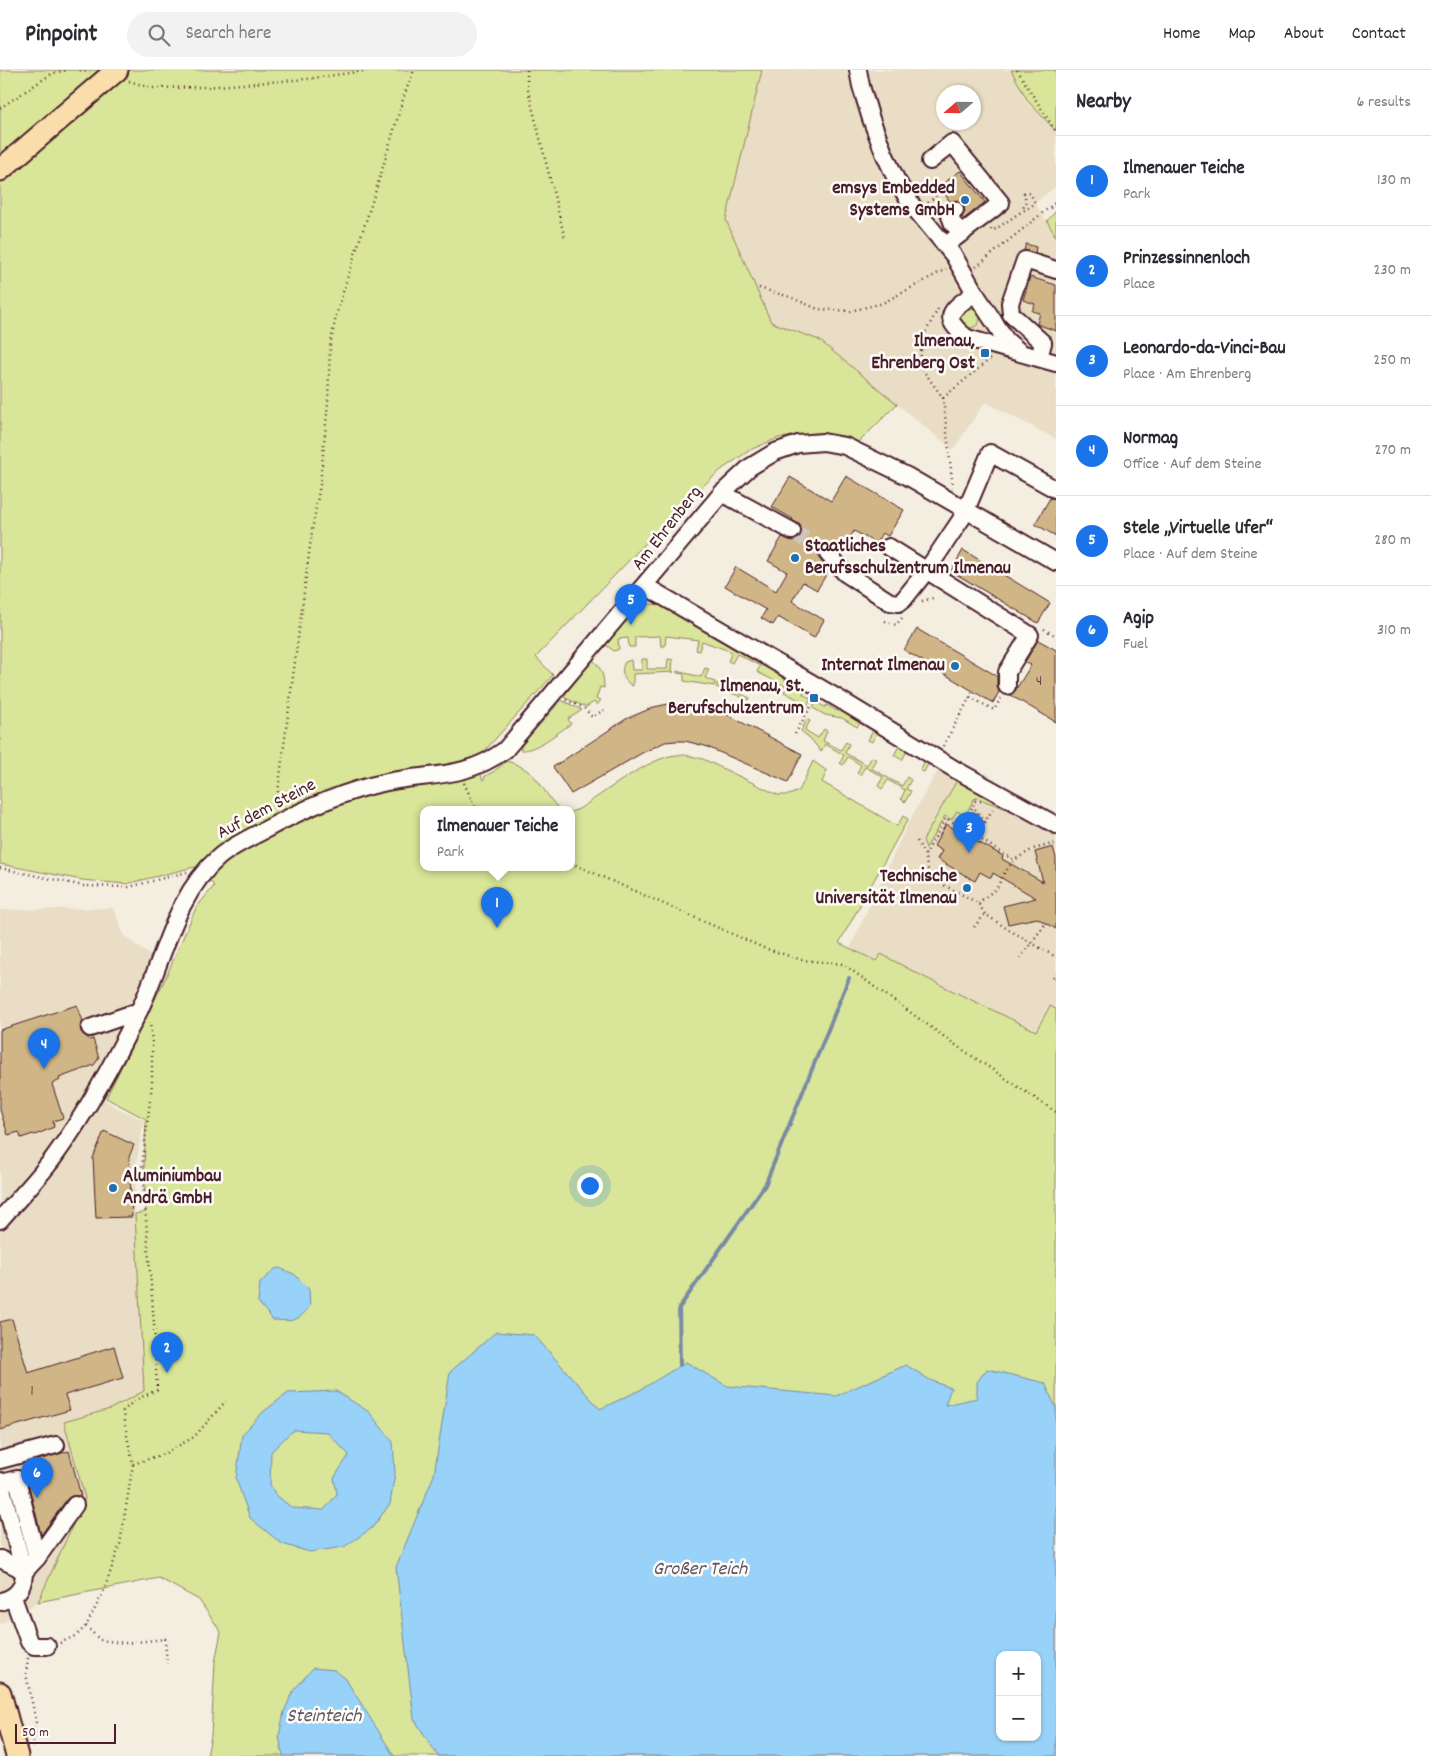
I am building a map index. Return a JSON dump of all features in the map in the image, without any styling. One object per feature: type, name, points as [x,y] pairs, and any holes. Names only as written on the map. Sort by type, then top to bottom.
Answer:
[{"type":"main road","points":[[0,170],[114,73]]},
{"type":"main road","points":[[0,1693],[25,1752]]},
{"type":"street","points":[[858,70],[861,86],[872,119],[896,179],[911,204],[946,245],[1006,340],[1020,352]]},
{"type":"street","points":[[930,161],[952,143],[1000,203],[946,245]]},
{"type":"street","points":[[956,210],[950,216],[953,224],[962,233]]},
{"type":"street","points":[[1039,358],[1043,343],[1011,314],[1010,303],[1025,260],[1056,270]]},
{"type":"street","points":[[975,293],[959,304],[950,316],[952,324],[957,330],[967,338],[1056,363]]},
{"type":"street","points":[[1010,303],[1026,308]]},
{"type":"street","name":"Am Ehrenberg","points":[[1056,562],[907,476],[845,446],[823,442],[798,444],[775,452],[750,467],[722,493],[645,586],[937,758],[1056,825]]},
{"type":"street","points":[[828,554],[845,573],[890,602],[899,602],[904,599],[927,570],[990,453],[1055,489]]},
{"type":"street","points":[[722,493],[792,531]]},
{"type":"street","points":[[888,547],[1030,635],[1007,672],[1004,693]]},
{"type":"street","name":"Auf dem Steine","points":[[0,1220],[48,1164],[76,1124],[144,1014],[177,917],[201,875],[220,857],[241,842],[279,822],[337,796],[387,782],[448,775],[494,758],[505,750],[645,586]]},
{"type":"street","points":[[90,1028],[144,1014]]},
{"type":"street","points":[[0,1460],[56,1445]]},
{"type":"street","points":[[37,1558],[17,1479],[0,1482],[24,1572],[22,1586],[7,1600],[29,1642],[41,1646]]},
{"type":"street","points":[[24,1572],[37,1558],[75,1505]]},
{"type":"street","points":[[0,1559],[17,1566],[24,1572]]},
{"type":"path","points":[[0,108],[53,73],[68,70]]},
{"type":"path","points":[[114,73],[151,88],[195,87],[307,79],[371,70]]},
{"type":"path","points":[[279,822],[276,804],[312,531],[320,485],[328,403],[330,346],[346,282],[405,93],[414,70]]},
{"type":"path","points":[[527,70],[527,86],[564,239]]},
{"type":"path","points":[[1017,70],[1056,132]]},
{"type":"path","points":[[982,218],[992,231],[1035,203],[1030,193],[1024,193],[1026,201],[1022,211]]},
{"type":"path","points":[[759,288],[790,297],[818,309],[851,311],[883,303],[962,269],[1056,202]]},
{"type":"path","points":[[1048,209],[1056,206]]},
{"type":"path","points":[[959,304],[944,304],[937,310],[922,339],[920,366],[943,398],[960,508]]},
{"type":"path","points":[[943,398],[989,361],[993,345]]},
{"type":"path","points":[[937,758],[972,690]]},
{"type":"path","points":[[970,696],[994,710],[1004,693]]},
{"type":"path","points":[[560,698],[584,708],[592,717],[604,710]]},
{"type":"path","points":[[795,734],[814,701]]},
{"type":"path","points":[[463,782],[475,806]]},
{"type":"path","points":[[961,827],[976,801],[979,800],[994,807],[975,838]]},
{"type":"path","points":[[973,806],[984,822]]},
{"type":"path","points":[[925,855],[946,818],[975,838],[1014,860]]},
{"type":"path","points":[[917,841],[925,855],[932,879],[978,903],[985,914],[1056,957]]},
{"type":"path","points":[[978,903],[997,888],[1003,875],[1014,860],[1033,849],[1056,843]]},
{"type":"path","points":[[575,864],[764,948],[802,960],[843,964],[957,1046],[1056,1112]]},
{"type":"path","points":[[0,868],[84,886],[130,887],[182,872],[192,871],[201,875]]},
{"type":"path","points":[[974,927],[985,914]]},
{"type":"path","points":[[1020,958],[1046,923]]},
{"type":"path","points":[[25,1752],[36,1721],[26,1674],[28,1657],[41,1646],[60,1643],[77,1635],[86,1626],[103,1593],[120,1544],[133,1464],[124,1421],[124,1411],[135,1400],[157,1390],[142,1167],[152,1084],[152,1043],[144,1014]]},
{"type":"path","points":[[133,1464],[164,1454],[194,1437],[226,1401]]},
{"type":"path","points":[[86,1626],[100,1640],[125,1643],[165,1639],[167,1664]]},
{"type":"shaded area","points":[[762,70],[1011,70],[1028,101],[1056,131],[1056,186],[1035,203],[1056,237],[1056,439],[985,402],[953,450],[819,340],[771,322],[726,220]]},
{"type":"shaded area","name":"Technische Universität Ilmenau","points":[[940,767],[1056,828],[1056,1053],[850,948],[909,821]]},
{"type":"shaded area","points":[[113,908],[124,936],[152,957],[132,1006],[93,1082],[106,1100],[115,1107],[144,1120],[136,1166],[135,1214],[144,1391],[110,1409],[64,1422],[85,1498],[38,1602],[0,1624],[0,910]]},
{"type":"green space","points":[[0,70],[107,70],[0,163]]},
{"type":"green space","points":[[130,70],[762,70],[726,220],[771,322],[819,340],[897,404],[858,443],[816,434],[778,438],[750,450],[721,470],[689,498],[536,657],[553,675],[479,757],[482,779],[484,780],[485,776],[507,761],[518,765],[533,775],[556,806],[420,806],[420,871],[575,871],[575,810],[640,769],[665,758],[683,755],[703,759],[778,795],[789,795],[799,791],[813,761],[827,771],[822,782],[897,826],[903,816],[908,819],[839,943],[876,961],[881,954],[1036,1031],[1050,1006],[1056,1009],[1056,1756],[207,1756],[211,1736],[215,1662],[221,1632],[199,1600],[159,1578],[38,1602],[85,1498],[64,1422],[110,1409],[144,1391],[135,1214],[146,1212],[144,1167],[146,1119],[106,1098],[165,979],[196,908],[214,886],[206,875],[194,867],[126,884],[82,880],[0,864],[0,181]]},
{"type":"green space","points":[[1011,70],[1056,70],[1056,131],[1028,101]]},
{"type":"green space","points":[[1056,211],[1056,237],[1047,221]]},
{"type":"green space","points":[[970,308],[977,311],[980,318],[977,325],[970,328],[963,325],[960,318],[963,311]]},
{"type":"green space","points":[[648,604],[664,605],[760,659],[788,682],[804,691],[803,694],[811,699],[808,705],[784,692],[787,687],[757,672],[760,666],[737,654],[732,663],[728,661],[732,652],[702,641],[699,651],[696,650],[698,640],[666,636],[665,646],[661,646],[660,636],[635,637],[635,647],[629,647],[628,638],[618,639],[619,649],[614,651],[606,645],[630,616]]},
{"type":"green space","points":[[642,659],[647,659],[647,669],[667,669],[668,659],[673,660],[672,670],[674,672],[633,674],[633,686],[624,678],[623,665],[631,660],[632,670],[642,670]]},
{"type":"green space","points":[[593,660],[600,669],[604,684],[604,688],[600,687],[596,699],[601,700],[597,705],[594,702],[586,707],[563,697]]},
{"type":"green space","points":[[705,668],[709,669],[705,678],[715,682],[714,686],[684,681],[684,674],[677,673],[677,671],[701,677]]},
{"type":"green space","points":[[738,681],[743,683],[738,693],[750,698],[749,700],[716,687],[717,683],[734,690]]},
{"type":"green space","points":[[561,700],[582,710],[568,719],[571,724],[546,741],[532,748],[520,750],[522,745]]},
{"type":"green space","points":[[816,702],[825,707],[827,705],[835,710],[859,717],[930,761],[924,772],[920,770],[925,761],[907,751],[902,760],[894,755],[899,746],[877,733],[872,742],[868,740],[873,731],[860,723],[857,727],[842,718],[825,715],[813,708]]},
{"type":"green space","points":[[807,719],[810,721],[805,730],[818,738],[824,729],[827,731],[823,741],[841,750],[846,742],[849,744],[845,753],[867,765],[872,757],[876,759],[871,768],[902,786],[907,777],[911,780],[906,789],[911,791],[905,802],[901,799],[905,790],[888,780],[882,789],[878,786],[883,777],[865,767],[860,775],[857,773],[861,765],[848,757],[843,765],[840,763],[844,755],[825,744],[821,752],[811,739],[801,731]]},
{"type":"green space","points":[[959,779],[1019,811],[1015,812],[977,798],[974,799],[965,816],[957,811],[951,820],[945,816],[926,848],[923,840]]},
{"type":"green space","points":[[972,812],[977,813],[980,819],[975,834],[972,832],[976,823],[969,818]]},
{"type":"water","points":[[279,1268],[294,1274],[309,1289],[310,1306],[302,1315],[294,1320],[273,1320],[258,1302],[260,1283],[275,1269]]},
{"type":"water","name":"Großer Teich","points":[[496,1332],[534,1335],[600,1409],[640,1390],[686,1362],[727,1386],[836,1396],[906,1365],[930,1380],[951,1388],[945,1405],[977,1398],[977,1382],[987,1369],[1045,1383],[1056,1408],[1056,1756],[438,1756],[414,1719],[396,1567],[434,1475],[450,1372]]},
{"type":"water","points":[[336,1391],[369,1412],[393,1442],[395,1473],[390,1504],[372,1528],[344,1547],[310,1552],[282,1544],[250,1518],[236,1479],[242,1435],[263,1412],[288,1393]],"holes":[[[295,1430],[327,1432],[349,1455],[334,1478],[337,1494],[324,1510],[292,1508],[275,1494],[270,1484],[271,1452]]]},
{"type":"water","name":"Steinteich","points":[[313,1668],[334,1670],[345,1678],[394,1756],[283,1756],[279,1736],[284,1712],[293,1691]]},
{"type":"building","name":"emsys Embedded Systems GmbH","points":[[960,171],[985,202],[964,219],[962,217],[965,212],[962,203],[956,200],[950,202],[940,186]]},
{"type":"building","points":[[1026,244],[1036,247],[1035,253],[1024,250]]},
{"type":"building","points":[[1030,277],[1056,285],[1056,331],[1037,324],[1040,313],[1032,311],[1035,304],[1023,300]]},
{"type":"building","name":"Staatliches Berufsschulzentrum Ilmenau","points":[[846,476],[904,510],[888,536],[882,533],[876,543],[854,531],[843,549],[839,552],[831,544],[825,544],[818,551],[818,557],[829,570],[817,590],[803,582],[792,601],[824,620],[814,638],[778,617],[773,625],[761,618],[766,610],[725,586],[736,567],[776,591],[787,572],[768,561],[782,537],[793,541],[800,536],[802,531],[800,525],[793,519],[772,507],[790,477],[831,501]]},
{"type":"building","points":[[1050,498],[1056,499],[1056,536],[1035,524]]},
{"type":"building","points":[[963,550],[1050,603],[1038,623],[951,571]]},
{"type":"building","name":"Internat Ilmenau","points":[[917,629],[997,676],[999,692],[993,703],[904,650]]},
{"type":"building","points":[[1038,640],[1056,650],[1056,722],[1010,695],[1015,691],[1031,665],[1025,662]]},
{"type":"building","points":[[673,703],[691,704],[722,712],[802,754],[788,782],[705,746],[685,741],[676,741],[665,742],[642,753],[571,794],[553,767],[626,719],[654,707]]},
{"type":"building","points":[[946,824],[1003,856],[1002,859],[1043,882],[1035,852],[1053,847],[1056,858],[1056,929],[1037,918],[1008,924],[1003,906],[1036,898],[993,873],[991,878],[980,872],[975,881],[937,859],[942,851],[934,846]]},
{"type":"building","points":[[77,1005],[83,1021],[80,1027],[81,1032],[90,1040],[93,1039],[99,1058],[94,1065],[59,1078],[60,1080],[52,1084],[63,1118],[53,1121],[54,1127],[35,1135],[21,1138],[19,1132],[8,1135],[0,1110],[0,1030]]},
{"type":"building","name":"Aluminiumbau Andrä GmbH","points":[[104,1131],[134,1145],[129,1157],[132,1217],[96,1218],[93,1158]]},
{"type":"building","points":[[12,1319],[28,1373],[114,1346],[123,1378],[65,1395],[70,1410],[0,1430],[0,1322]]},
{"type":"building","points":[[69,1451],[81,1496],[71,1496],[67,1499],[41,1535],[27,1479],[30,1474],[27,1463]]},
{"type":"waterway","points":[[680,1365],[679,1308],[765,1185],[849,978]]},
{"type":"tunnel","points":[[792,531],[828,554]]},
{"type":"place","name":"emsys Embedded Systems GmbH","points":[[965,200]]},
{"type":"place","name":"Ilmenau, Ehrenberg Ost","points":[[985,353]]},
{"type":"place","name":"Staatliches Berufsschulzentrum Ilmenau","points":[[795,558]]},
{"type":"place","name":"Stele „Virtuelle Ufer“","points":[[631,625]]},
{"type":"place","name":"Internat Ilmenau","points":[[955,666]]},
{"type":"place","name":"Ilmenau, St. Berufschulzentrum","points":[[814,698]]},
{"type":"place","name":"Leonardo-da-Vinci-Bau","points":[[969,853]]},
{"type":"place","name":"Technische Universität Ilmenau","points":[[967,888]]},
{"type":"place","name":"Ilmenauer Teiche","points":[[497,928]]},
{"type":"place","name":"Normag","points":[[44,1069]]},
{"type":"place","name":"Aluminiumbau Andrä GmbH","points":[[113,1188]]},
{"type":"place","name":"Prinzessinnenloch","points":[[167,1373]]},
{"type":"place","name":"Agip","points":[[37,1498]]}]
